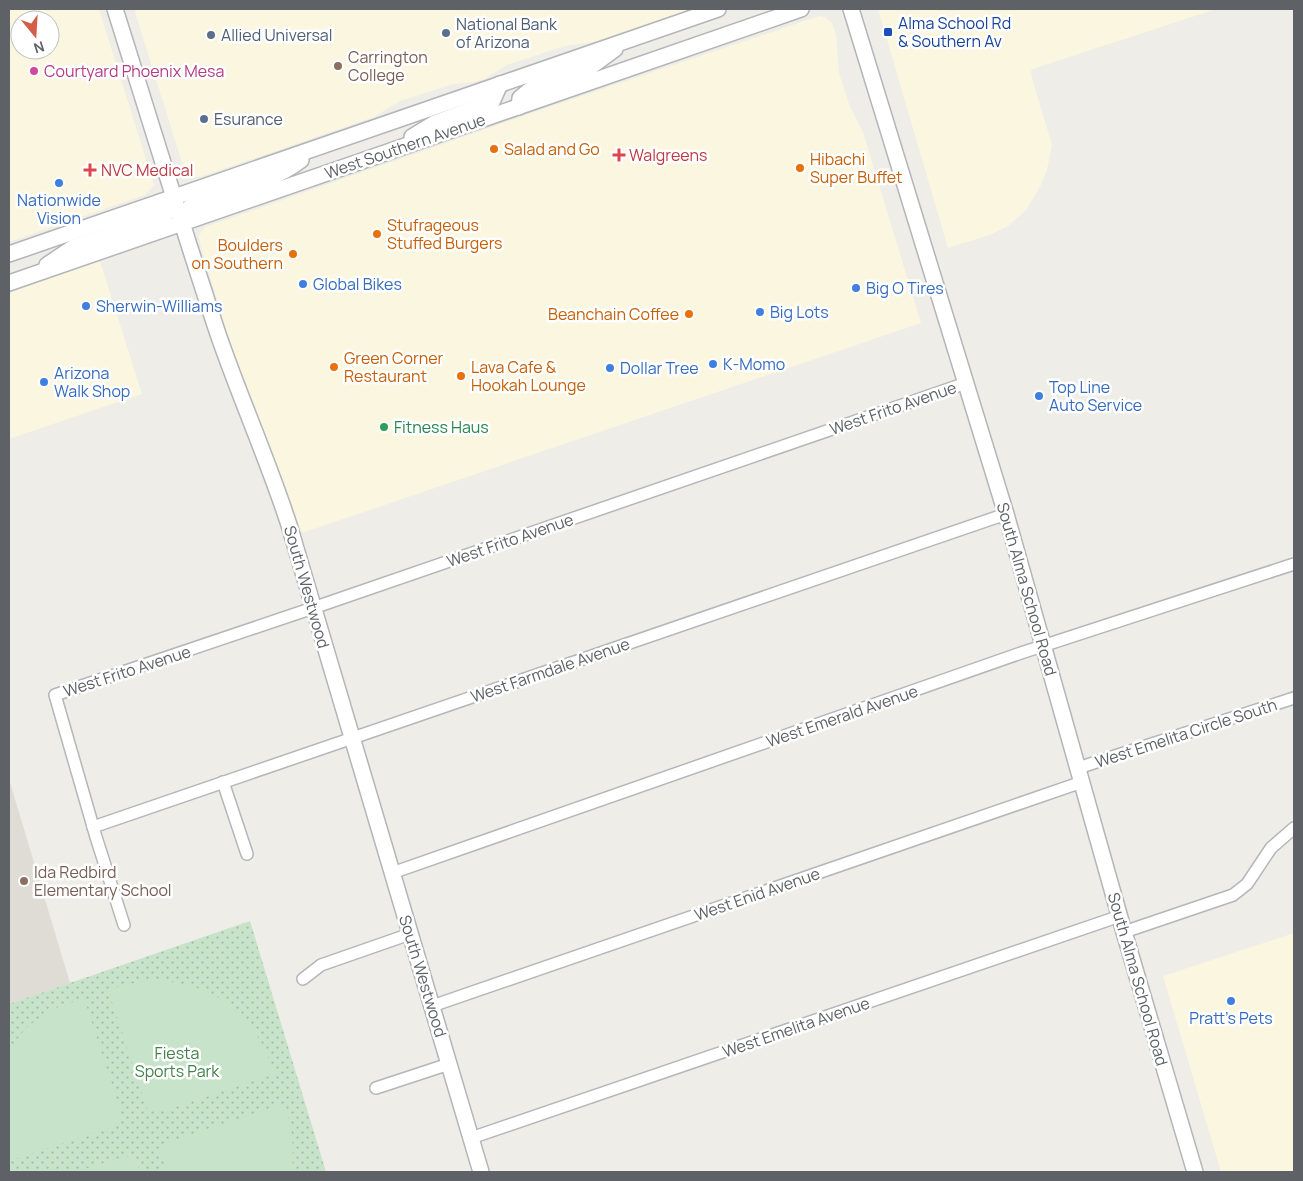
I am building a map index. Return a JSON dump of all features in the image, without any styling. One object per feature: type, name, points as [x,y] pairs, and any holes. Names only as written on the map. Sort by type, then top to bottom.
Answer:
[{"type":"main road","name":"South Westwood","points":[[115,9],[241,399],[274,479],[481,1172]]},
{"type":"main road","name":"West Southern Avenue","points":[[9,254],[718,9]]},
{"type":"main road","name":"West Southern Avenue","points":[[9,283],[800,9]]},
{"type":"main road","name":"South Alma School Road","points":[[851,9],[1006,514],[1124,932],[1195,1172]]},
{"type":"main road","points":[[518,107],[520,98],[531,89],[589,68],[630,38]]},
{"type":"main road","points":[[387,153],[436,123],[492,102],[500,84]]},
{"type":"main road","points":[[183,223],[190,207],[270,178],[293,166],[309,151]]},
{"type":"main road","points":[[38,273],[74,246],[166,215],[175,198]]},
{"type":"street","name":"West Frito Avenue","points":[[93,827],[55,695],[966,383]]},
{"type":"street","name":"West Farmdale Avenue","points":[[93,827],[1006,514]]},
{"type":"street","name":"West Emerald Avenue","points":[[392,873],[1043,646],[1294,564]]},
{"type":"street","name":"West Emelita Circle South","points":[[1080,775],[1294,698]]},
{"type":"street","name":"West Enid Avenue","points":[[432,1006],[1080,775]]},
{"type":"street","points":[[223,782],[247,854]]},
{"type":"street","points":[[93,827],[124,925]]},
{"type":"street","points":[[1124,932],[1233,895],[1246,884],[1271,848],[1294,828]]},
{"type":"street","name":"West Emelita Avenue","points":[[471,1138],[1120,916]]},
{"type":"street","points":[[303,979],[321,965],[410,934]]},
{"type":"street","points":[[376,1088],[449,1064]]},
{"type":"shaded area","points":[[9,9],[99,9],[154,185],[145,195],[9,242]]},
{"type":"shaded area","points":[[134,9],[692,9],[594,42],[565,46],[507,65],[484,79],[475,82],[453,84],[400,101],[374,117],[200,177],[192,177],[183,166]]},
{"type":"shaded area","points":[[878,9],[1216,9],[1033,69],[1031,71],[1032,78],[1052,145],[1047,170],[1041,185],[1026,210],[1008,226],[990,235],[948,248]]},
{"type":"shaded area","points":[[819,16],[825,17],[832,23],[836,34],[839,73],[850,107],[863,132],[921,323],[302,533],[281,475],[238,369],[201,247],[199,235],[205,227],[543,109]]},
{"type":"shaded area","points":[[100,261],[142,394],[9,439],[9,293]]},
{"type":"shaded area","name":"Ida Redbird Elementary School","points":[[9,779],[70,983],[9,1004]]},
{"type":"shaded area","points":[[1294,933],[1294,1172],[1221,1172],[1163,976]]},
{"type":"green space","name":"Fiesta Sports Park","points":[[250,921],[326,1172],[9,1172],[9,1004]]},
{"type":"green space","points":[[151,980],[174,982],[195,987],[230,1005],[244,1018],[256,1034],[275,1074],[156,1113],[147,1108],[108,990]]},
{"type":"green space","points":[[84,998],[122,1115],[116,1126],[9,1161],[9,1049],[26,1028],[40,1017],[56,1008]]},
{"type":"green space","points":[[284,1104],[292,1137],[292,1172],[167,1172],[161,1152],[166,1143]]},
{"type":"green space","points":[[126,1156],[136,1161],[140,1172],[75,1172]]},
{"type":"place","name":"Alma School Rd & Southern Av","points":[[888,32]]},
{"type":"place","name":"National Bank of Arizona","points":[[446,33]]},
{"type":"place","name":"Allied Universal","points":[[211,35]]},
{"type":"place","name":"Carrington College","points":[[338,66]]},
{"type":"place","name":"Courtyard Phoenix Mesa","points":[[34,71]]},
{"type":"place","name":"Esurance","points":[[204,119]]},
{"type":"place","name":"Salad and Go","points":[[494,149]]},
{"type":"place","name":"Walgreens","points":[[619,155]]},
{"type":"place","name":"Hibachi Super Buffet","points":[[800,168]]},
{"type":"place","name":"NVC Medical","points":[[90,170]]},
{"type":"place","name":"Nationwide Vision","points":[[59,183]]},
{"type":"place","name":"Stufrageous Stuffed Burgers","points":[[377,234]]},
{"type":"place","name":"Boulders on Southern","points":[[293,254]]},
{"type":"place","name":"Global Bikes","points":[[303,284]]},
{"type":"place","name":"Big O Tires","points":[[856,288]]},
{"type":"place","name":"Sherwin-Williams","points":[[86,306]]},
{"type":"place","name":"Big Lots","points":[[760,312]]},
{"type":"place","name":"Beanchain Coffee","points":[[689,314]]},
{"type":"place","name":"K-Momo","points":[[713,364]]},
{"type":"place","name":"Green Corner Restaurant","points":[[334,367]]},
{"type":"place","name":"Dollar Tree","points":[[610,368]]},
{"type":"place","name":"Lava Cafe & Hookah Lounge","points":[[461,376]]},
{"type":"place","name":"Arizona Walk Shop","points":[[44,382]]},
{"type":"place","name":"Top Line Auto Service","points":[[1039,396]]},
{"type":"place","name":"Fitness Haus","points":[[384,427]]},
{"type":"place","name":"Ida Redbird Elementary School","points":[[24,881]]},
{"type":"place","name":"Pratt’s Pets","points":[[1231,1001]]}]
